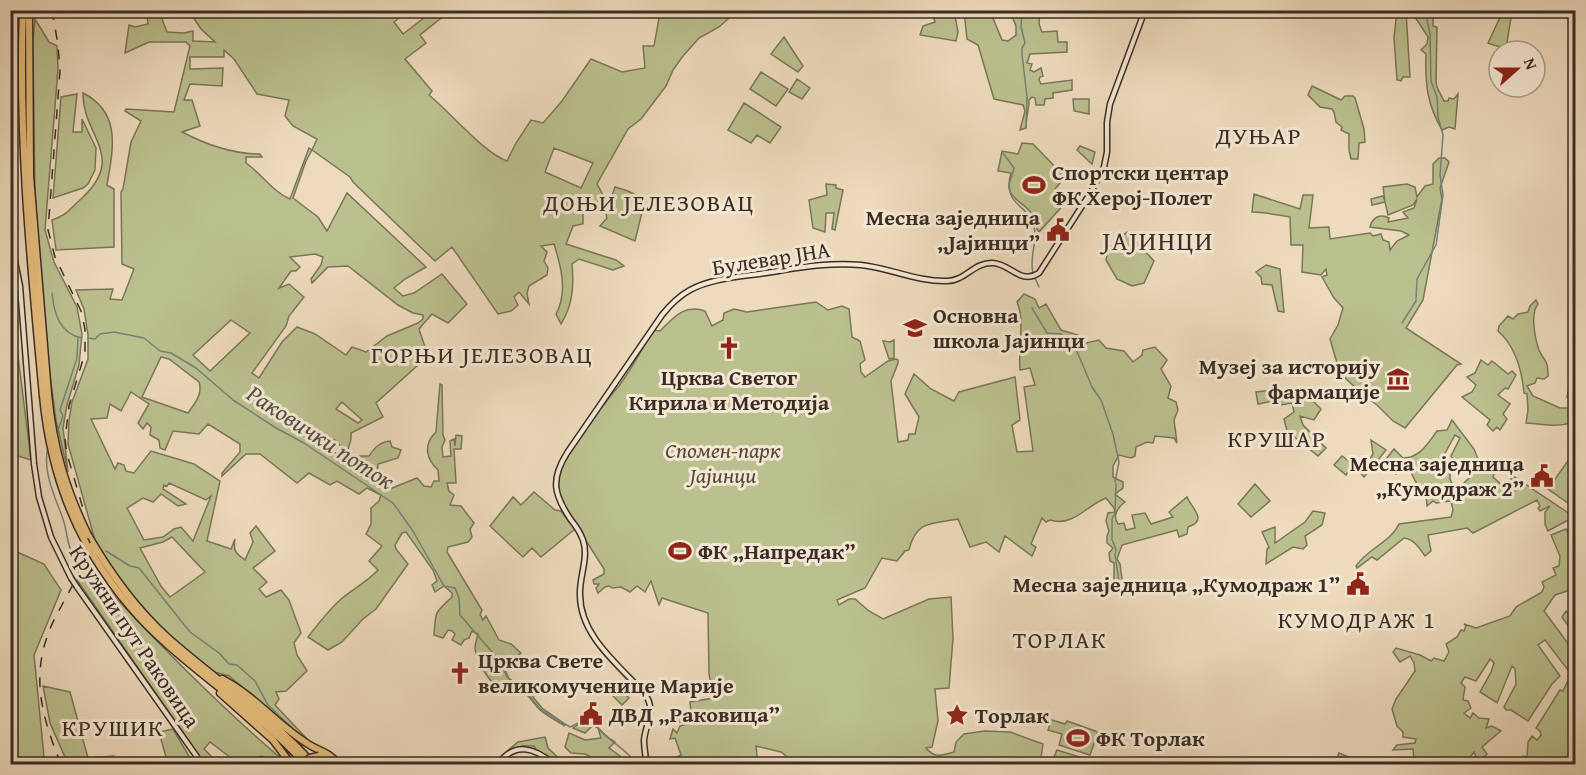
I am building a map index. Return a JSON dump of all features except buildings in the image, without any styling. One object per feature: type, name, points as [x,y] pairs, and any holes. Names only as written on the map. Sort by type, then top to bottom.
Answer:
[{"type":"highway","points":[[23,10],[22,107],[26,198],[50,447],[67,504],[107,577],[158,636],[275,735],[304,765],[310,758],[319,756],[326,758],[333,765]]},
{"type":"highway","points":[[29,10],[30,176],[45,395],[59,464],[74,506],[88,536],[111,573],[138,607],[165,636],[268,720],[313,765]]},
{"type":"highway","points":[[202,674],[228,701],[273,740],[291,765]]},
{"type":"highway","points":[[211,674],[237,688],[294,734],[329,754],[338,765]]},
{"type":"main road","name":"Булевар ЈНА","points":[[646,765],[644,742],[651,713],[650,701],[595,639],[582,611],[580,592],[585,554],[584,542],[560,503],[555,487],[558,470],[567,453],[662,315],[674,302],[692,289],[721,280],[834,263],[864,265],[944,281],[960,279],[984,263],[999,264],[1022,277],[1030,277],[1039,273],[1097,182],[1104,166],[1110,104],[1145,10]]},
{"type":"main road","name":"Кружни пут Раковица","points":[[10,237],[20,286],[34,464],[39,497],[51,537],[71,578],[202,765]]},
{"type":"main road","points":[[498,765],[509,754],[527,749],[539,753],[554,765]]},
{"type":"green space","points":[[159,11],[167,32],[193,31],[193,41],[215,42],[201,29],[189,11],[407,11],[394,22],[403,34],[433,11],[450,11],[420,35],[426,43],[405,59],[432,91],[429,95],[488,150],[507,161],[531,120],[543,123],[562,101],[591,59],[622,72],[645,68],[643,46],[654,46],[659,18],[666,11],[737,11],[719,27],[699,38],[683,56],[666,86],[641,119],[628,129],[597,184],[602,193],[602,201],[593,203],[583,213],[583,224],[573,226],[566,244],[616,260],[624,266],[613,270],[579,259],[572,264],[572,295],[561,324],[556,314],[562,297],[562,279],[554,244],[541,246],[547,252],[544,261],[548,268],[547,275],[529,286],[527,293],[529,304],[519,292],[514,297],[518,305],[511,311],[498,314],[452,247],[435,261],[350,177],[312,150],[293,198],[318,217],[327,231],[347,193],[426,267],[394,288],[403,296],[414,293],[442,274],[467,304],[448,323],[432,314],[419,329],[428,356],[376,403],[383,417],[351,433],[347,453],[335,440],[324,435],[321,439],[332,451],[351,463],[356,456],[369,456],[383,442],[390,441],[392,447],[401,450],[398,458],[378,464],[377,474],[385,491],[417,478],[424,486],[431,487],[434,481],[439,481],[438,470],[431,461],[428,446],[436,432],[440,384],[442,385],[445,440],[442,447],[443,457],[451,456],[450,441],[454,439],[455,446],[456,435],[462,436],[461,449],[454,449],[456,483],[447,483],[449,491],[454,495],[450,505],[461,506],[474,523],[470,529],[472,537],[468,542],[448,547],[447,552],[482,610],[480,615],[483,620],[486,616],[499,640],[511,644],[521,653],[514,659],[502,663],[510,681],[535,694],[533,697],[542,708],[565,726],[540,710],[521,689],[505,684],[501,689],[492,682],[476,653],[478,634],[472,631],[469,638],[461,645],[452,640],[455,634],[452,631],[448,630],[443,638],[434,635],[437,613],[452,597],[452,593],[444,586],[435,592],[432,585],[437,581],[433,570],[406,532],[402,533],[395,545],[408,564],[376,609],[363,619],[342,642],[328,650],[308,637],[336,604],[378,570],[369,561],[382,546],[366,534],[371,524],[371,508],[379,501],[381,495],[367,488],[359,494],[337,481],[330,485],[309,473],[297,483],[260,454],[246,454],[222,476],[240,452],[240,444],[208,424],[199,434],[173,431],[165,450],[160,448],[159,440],[150,435],[151,427],[147,423],[143,429],[138,423],[149,404],[131,392],[121,411],[110,404],[107,418],[91,419],[115,469],[118,463],[124,465],[126,471],[134,473],[151,451],[194,464],[220,481],[207,541],[231,549],[235,539],[236,552],[245,560],[253,542],[250,533],[256,526],[275,551],[253,568],[267,582],[259,589],[266,597],[281,590],[289,600],[301,633],[294,643],[297,655],[307,671],[286,691],[276,692],[279,699],[275,705],[309,741],[229,676],[203,669],[189,657],[130,595],[98,551],[68,444],[72,402],[88,359],[88,335],[84,309],[76,290],[113,289],[110,299],[122,300],[134,269],[122,264],[121,192],[131,142],[141,121],[125,111],[126,109],[174,112],[190,46],[186,42],[149,42],[125,53],[129,25],[135,27],[148,24],[147,14]],"holes":[[[224,50],[234,59],[257,94],[289,100],[285,116],[293,126],[317,139],[312,150],[309,148],[290,199],[278,192],[246,163],[246,157],[262,157],[260,154],[220,148],[182,132],[200,126],[192,100],[184,100],[190,84],[222,86],[223,68],[190,69],[190,57],[224,57]],[[554,148],[593,163],[581,188],[545,172]],[[315,254],[323,257],[321,265],[311,279],[312,283],[328,267],[348,266],[398,305],[413,313],[423,315],[423,319],[387,336],[366,352],[352,347],[346,355],[315,334],[297,327],[282,342],[259,378],[252,373],[304,297],[289,284],[279,288],[291,271],[296,271],[300,267],[290,257]],[[231,320],[250,333],[210,371],[193,355]],[[161,357],[169,359],[199,382],[199,394],[188,413],[142,397]],[[342,402],[362,420],[358,423],[336,409]],[[169,483],[206,500],[211,496],[193,541],[181,527],[163,537],[144,540],[127,508],[143,498],[153,502],[161,494],[178,506],[186,504],[163,489],[164,485],[167,486]],[[172,537],[205,572],[170,597],[161,586],[140,548],[163,542]]]},
{"type":"green space","points":[[932,11],[947,11],[955,16],[958,32],[956,41],[920,35],[923,26],[935,22]]},
{"type":"green space","points":[[964,11],[990,11],[1002,40],[1008,41],[1016,35],[1016,26],[1011,14],[1013,11],[1040,11],[1039,24],[1042,32],[1057,31],[1058,42],[1067,42],[1067,52],[1030,54],[1027,63],[1032,64],[1030,70],[1034,72],[1041,68],[1043,76],[1039,80],[1041,84],[1072,80],[1072,90],[1053,93],[1053,98],[1045,99],[1044,105],[1036,105],[1035,98],[1032,97],[1029,100],[1026,128],[1020,130],[1025,111],[1023,105],[994,99],[978,45],[967,39]]},
{"type":"green space","points":[[1397,11],[1406,11],[1410,77],[1403,77],[1401,81],[1397,80],[1394,38]]},
{"type":"green space","points":[[1410,11],[1433,11],[1433,26],[1437,27],[1437,87],[1444,101],[1448,101],[1449,98],[1454,99],[1458,94],[1455,129],[1449,127],[1442,130],[1433,111],[1427,84],[1426,54],[1421,50],[1427,44],[1428,37]]},
{"type":"green space","points":[[1503,11],[1512,11],[1508,39],[1490,39]]},
{"type":"green space","points":[[35,19],[49,42],[57,46],[58,69],[45,230],[54,262],[77,307],[82,334],[79,365],[63,428],[68,472],[56,420],[48,360],[35,196],[33,42]]},
{"type":"green space","points":[[784,37],[803,66],[798,72],[771,54]]},
{"type":"green space","points":[[761,72],[788,89],[776,106],[750,89]]},
{"type":"green space","points":[[797,79],[810,88],[802,99],[789,92]]},
{"type":"green space","points":[[1312,86],[1341,100],[1345,96],[1355,98],[1364,129],[1365,142],[1359,143],[1358,159],[1351,159],[1349,134],[1341,130],[1342,127],[1336,122],[1332,109],[1320,107],[1308,95]]},
{"type":"green space","points":[[83,93],[104,111],[112,133],[107,185],[114,189],[114,247],[56,250],[52,220],[65,214],[81,199],[95,184],[101,170],[102,158],[89,122]]},
{"type":"green space","points":[[77,94],[73,132],[82,132],[82,119],[96,148],[95,170],[88,184],[83,188],[53,198],[61,97]]},
{"type":"green space","points":[[1073,99],[1089,99],[1089,114],[1074,111]]},
{"type":"green space","points":[[744,103],[781,127],[770,143],[757,135],[751,143],[728,130]]},
{"type":"green space","name":"Спортски центар ФК Херој-Полет","points":[[1022,143],[1033,144],[1065,177],[1055,189],[1067,201],[1039,232],[1032,214],[1011,194],[1009,182],[1011,173],[998,171],[1002,151],[1018,154]]},
{"type":"green space","points":[[1080,146],[1095,152],[1092,164],[1077,150]]},
{"type":"green space","points":[[1439,158],[1445,158],[1449,162],[1440,188],[1442,199],[1423,300],[1406,328],[1461,364],[1457,365],[1405,428],[1393,421],[1340,373],[1330,339],[1338,325],[1343,308],[1334,298],[1322,277],[1327,275],[1326,269],[1321,275],[1302,272],[1303,245],[1291,245],[1290,217],[1252,212],[1254,194],[1300,209],[1303,195],[1313,195],[1309,228],[1329,227],[1330,239],[1370,233],[1373,236],[1381,234],[1383,240],[1389,242],[1390,250],[1397,241],[1409,235],[1401,231],[1370,227],[1371,224],[1380,216],[1389,218],[1388,222],[1408,218],[1403,212],[1414,208],[1417,199],[1413,205],[1388,215],[1385,202],[1372,205],[1371,199],[1383,196],[1385,201],[1383,187],[1407,184],[1415,187],[1417,197],[1425,186],[1433,184],[1433,164]]},
{"type":"green space","points":[[826,184],[836,185],[836,188],[843,190],[835,230],[832,229],[834,213],[826,213],[825,232],[813,228],[809,200],[827,195]]},
{"type":"green space","points":[[615,187],[645,200],[635,241],[600,226],[607,218],[606,214]]},
{"type":"green space","points":[[1127,232],[1154,261],[1144,283],[1132,286],[1117,279],[1106,260],[1108,250]]},
{"type":"green space","points":[[1266,265],[1280,269],[1284,312],[1278,311],[1272,285],[1262,284],[1261,277],[1256,272]]},
{"type":"green space","name":"Спомен-парк Јајинци","points":[[1024,294],[1035,299],[1039,308],[1046,304],[1061,330],[1078,335],[1082,344],[1099,340],[1106,348],[1124,351],[1133,362],[1142,355],[1143,350],[1155,347],[1167,360],[1161,369],[1171,386],[1168,398],[1176,402],[1178,410],[1174,420],[1177,443],[1174,438],[1155,436],[1153,443],[1147,442],[1136,447],[1135,456],[1131,458],[1119,455],[1113,466],[1113,477],[1123,482],[1123,488],[1115,494],[1125,502],[1118,509],[1116,521],[1118,524],[1124,523],[1126,530],[1135,528],[1132,515],[1145,513],[1151,524],[1173,517],[1169,512],[1187,497],[1197,514],[1197,521],[1188,527],[1187,534],[1179,537],[1177,530],[1122,545],[1117,559],[1122,579],[1129,583],[1129,589],[1123,595],[1114,585],[1114,563],[1110,561],[1109,553],[1113,548],[1107,543],[1109,531],[1106,521],[1108,513],[1115,512],[1106,498],[1066,521],[1046,522],[1042,518],[1031,544],[1036,547],[1032,556],[1005,536],[999,552],[986,542],[970,547],[958,519],[927,525],[916,533],[909,550],[905,551],[897,561],[882,558],[865,588],[837,600],[839,605],[849,599],[855,599],[883,619],[929,599],[951,597],[953,638],[949,688],[935,689],[938,721],[932,747],[926,748],[932,754],[942,755],[954,752],[956,742],[964,734],[985,731],[1010,732],[1043,744],[1040,764],[796,764],[781,752],[756,746],[758,764],[683,764],[677,757],[681,755],[675,738],[670,739],[673,729],[677,733],[680,726],[689,722],[679,722],[677,719],[681,715],[691,713],[690,702],[720,697],[720,686],[711,684],[709,674],[708,613],[662,598],[659,605],[651,581],[645,592],[637,586],[630,592],[621,587],[609,586],[598,593],[596,588],[599,584],[594,584],[593,580],[604,574],[604,569],[561,501],[558,488],[561,470],[572,448],[635,363],[653,330],[660,331],[680,313],[691,309],[705,311],[712,326],[723,320],[724,313],[734,309],[747,312],[816,302],[828,310],[842,306],[849,309],[852,337],[860,341],[865,360],[860,364],[861,372],[865,377],[888,361],[898,360],[891,381],[898,442],[908,440],[909,434],[915,434],[919,417],[905,394],[914,374],[931,389],[954,401],[959,392],[1015,377],[1020,420],[1012,425],[1017,452],[1033,451],[1024,387],[1035,385],[1030,368],[1020,370],[1021,317],[1017,302]]},
{"type":"green space","points":[[11,300],[31,460],[11,454]]},
{"type":"green space","points":[[1536,300],[1538,304],[1534,313],[1535,333],[1539,350],[1546,363],[1548,376],[1544,379],[1537,378],[1535,383],[1527,386],[1533,396],[1560,408],[1574,408],[1574,401],[1567,397],[1569,388],[1575,384],[1575,422],[1556,425],[1526,423],[1527,394],[1524,393],[1513,351],[1498,331],[1499,326],[1508,316],[1513,319],[1518,314],[1528,312]]},
{"type":"green space","points":[[894,340],[894,358],[889,359],[883,341]]},
{"type":"green space","points":[[1481,360],[1488,365],[1492,361],[1508,374],[1512,371],[1516,375],[1508,389],[1505,388],[1498,395],[1510,404],[1503,414],[1507,419],[1500,430],[1497,427],[1493,431],[1487,425],[1490,420],[1462,397],[1472,392],[1476,385],[1467,377],[1475,373]]},
{"type":"green space","points":[[1275,390],[1309,397],[1321,409],[1314,420],[1300,416],[1303,425],[1326,448],[1318,456],[1287,431],[1284,419],[1294,412],[1292,403],[1281,405],[1279,400],[1258,404],[1256,392]]},
{"type":"green space","points":[[1452,420],[1474,449],[1478,459],[1496,469],[1493,477],[1503,486],[1515,491],[1517,486],[1511,479],[1513,476],[1567,512],[1572,518],[1548,531],[1545,524],[1545,512],[1550,506],[1540,511],[1537,500],[1473,533],[1467,528],[1428,535],[1431,551],[1425,556],[1414,542],[1404,538],[1377,560],[1372,557],[1357,568],[1361,560],[1390,536],[1399,524],[1451,517],[1453,510],[1451,501],[1436,503],[1433,501],[1427,506],[1426,494],[1418,486],[1408,467],[1404,466],[1396,474],[1383,463],[1394,449],[1403,458],[1419,453],[1437,431],[1447,430]],"holes":[[[1455,435],[1460,438],[1451,456],[1454,462],[1460,460],[1467,465],[1470,477],[1460,487],[1454,488],[1450,479],[1450,471],[1443,457]]]},
{"type":"green space","points":[[1371,440],[1386,450],[1364,477],[1358,470],[1349,470],[1346,475],[1334,465],[1342,456],[1350,462],[1356,460],[1368,462],[1373,454]]},
{"type":"green space","points":[[1570,458],[1575,463],[1575,508],[1548,489]]},
{"type":"green space","points":[[1255,484],[1270,501],[1251,517],[1238,504]]},
{"type":"green space","points":[[534,492],[555,510],[561,511],[575,529],[541,557],[532,548],[523,557],[490,526],[513,497],[521,505]]},
{"type":"green space","points":[[1313,511],[1325,513],[1322,525],[1305,536],[1307,545],[1303,549],[1293,547],[1266,564],[1269,547],[1262,532],[1275,527],[1275,543],[1305,522]]},
{"type":"green space","points":[[1566,529],[1570,535],[1574,532],[1575,534],[1575,585],[1555,595],[1544,611],[1575,653],[1575,763],[1518,764],[1523,756],[1527,757],[1528,742],[1532,736],[1537,740],[1541,735],[1536,728],[1560,690],[1563,691],[1571,674],[1545,640],[1538,645],[1560,676],[1552,684],[1528,721],[1504,707],[1516,684],[1515,669],[1512,666],[1497,703],[1480,692],[1494,663],[1490,659],[1476,681],[1465,677],[1461,683],[1465,687],[1463,700],[1468,701],[1471,708],[1464,713],[1470,718],[1473,713],[1479,718],[1489,719],[1486,728],[1492,726],[1501,731],[1482,747],[1487,754],[1479,764],[1474,752],[1465,764],[1461,764],[1456,759],[1449,764],[1414,764],[1409,761],[1414,761],[1413,749],[1393,750],[1397,745],[1415,743],[1416,739],[1403,737],[1403,732],[1397,726],[1392,709],[1415,671],[1410,656],[1400,662],[1393,652],[1396,648],[1431,661],[1434,658],[1444,661],[1449,652],[1446,644],[1457,637],[1461,630],[1464,631],[1466,626],[1464,624],[1476,628],[1510,616],[1516,607],[1542,592],[1544,587],[1542,582],[1556,575],[1553,568],[1559,566],[1560,556],[1551,535]]},
{"type":"green space","points":[[15,551],[44,564],[61,590],[34,655],[44,757],[28,764],[15,764],[11,746],[10,555]]},
{"type":"green space","points":[[88,562],[119,601],[201,686],[284,761],[274,764],[262,756],[239,764],[210,742],[204,749],[219,764],[205,764],[77,580]]},
{"type":"green space","points":[[1566,611],[1575,623],[1575,636],[1562,617]]},
{"type":"green space","points":[[43,686],[70,692],[88,758],[114,756],[117,764],[68,764],[50,723]]},
{"type":"green space","points":[[619,688],[629,698],[622,705],[612,695]]},
{"type":"green space","name":"ФК Торлак","points":[[1052,720],[1065,724],[1067,721],[1098,732],[1090,755],[1059,745],[1062,734],[1048,730]]},
{"type":"green space","points":[[583,721],[594,725],[597,728],[593,725],[585,733],[573,728]]},
{"type":"green space","points":[[598,728],[615,742],[609,748],[620,756],[615,764],[599,764],[597,760],[585,754],[571,753],[565,747],[569,733],[585,740],[601,738]]},
{"type":"green space","points":[[173,729],[190,758],[198,764],[168,764],[159,732]]},
{"type":"green space","points":[[545,737],[548,748],[565,764],[543,764],[534,746],[522,746],[506,752],[518,742]]},
{"type":"green space","points":[[1057,750],[1102,764],[1051,764]]},
{"type":"green space","points":[[1339,753],[1363,763],[1374,764],[1335,764]]},
{"type":"waterway","name":"Раковички поток","points":[[12,91],[14,10]]},
{"type":"waterway","points":[[1022,10],[1021,27],[1025,43],[1022,54],[1027,97],[1026,128]]},
{"type":"waterway","points":[[1402,323],[1416,301],[1417,279],[1436,245],[1443,195],[1440,175],[1443,135],[1438,117],[1437,97],[1431,81],[1430,34],[1425,10]]},
{"type":"waterway","name":"Раковички поток","points":[[11,102],[16,214]]},
{"type":"waterway","points":[[1003,153],[1014,168],[1009,184],[1011,194],[1032,220],[1035,236]]},
{"type":"waterway","points":[[1033,273],[1035,238]]},
{"type":"waterway","points":[[1035,278],[1039,287]]},
{"type":"waterway","name":"Раковички поток","points":[[52,293],[54,308],[63,328],[74,336],[82,338]]},
{"type":"waterway","points":[[1032,308],[1047,333],[1061,334],[1076,349],[1092,387],[1101,400],[1113,434],[1119,462],[1115,482]]},
{"type":"waterway","name":"Раковички поток","points":[[88,338],[95,339],[100,334],[114,332],[144,338],[160,351],[171,353],[196,368],[233,400],[304,443],[393,503],[413,531],[444,586],[455,588],[459,598],[460,615],[499,660],[507,677],[523,688],[540,709],[570,727],[583,721],[596,725],[637,764]]},
{"type":"waterway","points":[[56,436],[63,416],[60,410],[77,358],[78,337]]},
{"type":"waterway","points":[[48,447],[47,465],[50,484],[63,519],[70,548],[79,562]]},
{"type":"waterway","points":[[1116,484],[1112,540],[1116,549],[1119,581],[1123,588]]},
{"type":"waterway","points":[[106,551],[130,566],[139,568],[190,632],[219,653],[229,664],[237,665],[255,681],[268,705],[303,738]]},
{"type":"railway","points":[[52,10],[60,71],[48,230],[55,257],[81,311],[85,329],[85,353],[69,406],[65,439],[67,454],[84,512]]},
{"type":"railway","points":[[61,764],[43,709],[40,674],[47,637],[76,577],[84,551]]},
{"type":"place","name":"Спортски центар ФК Херој-Полет","points":[[1034,185]]},
{"type":"place","name":"Месна заједница „Јајинци”","points":[[1058,230]]},
{"type":"place","name":"Основна школа Јајинци","points":[[915,328]]},
{"type":"place","name":"Црква Светог Кирила и Методија","points":[[729,348]]},
{"type":"place","name":"Музеј за историју фармације","points":[[1398,379]]},
{"type":"place","name":"Месна заједница „Кумодраж 2”","points":[[1542,476]]},
{"type":"place","name":"ФК „Напредак”","points":[[680,551]]},
{"type":"place","name":"Месна заједница „Кумодраж 1”","points":[[1358,584]]},
{"type":"place","name":"Црква Свете великомученице Марије","points":[[460,673]]},
{"type":"place","name":"ДВД „Раковица”","points":[[591,714]]},
{"type":"place","name":"Торлак","points":[[957,715]]},
{"type":"place","name":"ФК Торлак","points":[[1078,738]]},
{"type":"district","name":"ДУЊАР","points":[[1259,135]]},
{"type":"district","name":"ДОЊИ ЈЕЛЕЗОВАЦ","points":[[649,202]]},
{"type":"district","name":"ЈАЈИНЦИ","points":[[1158,240]]},
{"type":"district","name":"ГОРЊИ ЈЕЛЕЗОВАЦ","points":[[482,354]]},
{"type":"district","name":"КРУШАР","points":[[1277,438]]},
{"type":"district","name":"КУМОДРАЖ 1","points":[[1357,619]]},
{"type":"district","name":"ТОРЛАК","points":[[1060,639]]},
{"type":"district","name":"КРУШИК","points":[[113,727]]}]
